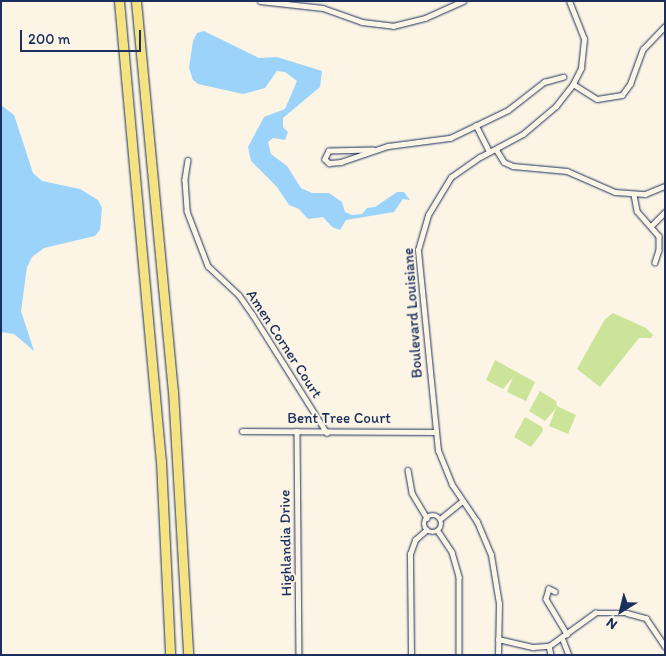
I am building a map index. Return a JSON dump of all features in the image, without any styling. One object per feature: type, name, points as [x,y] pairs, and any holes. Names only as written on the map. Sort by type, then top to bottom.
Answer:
[{"type":"highway","points":[[118,1],[161,461],[170,655]]},
{"type":"highway","points":[[136,1],[172,391],[188,655]]},
{"type":"street","points":[[260,1],[324,8],[362,22],[393,26],[425,18],[463,1]]},
{"type":"street","name":"Boulevard Louisiane","points":[[498,655],[499,604],[491,555],[477,522],[462,501],[444,468],[436,432],[419,268],[421,232],[451,178],[534,125],[573,84],[581,68],[584,39],[569,1]]},
{"type":"street","points":[[573,84],[597,99],[622,95],[630,84],[643,49],[665,26]]},
{"type":"street","points":[[373,150],[329,151],[325,159],[329,163],[341,162],[373,150],[405,143],[438,140],[508,110],[544,82],[563,77]]},
{"type":"street","points":[[476,125],[490,152]]},
{"type":"street","points":[[496,149],[500,157],[513,166],[567,170],[615,192],[634,195],[665,186]]},
{"type":"street","name":"Amen Corner Court","points":[[188,160],[185,180],[187,210],[208,266],[239,295],[327,432]]},
{"type":"street","points":[[634,195],[637,211],[652,225],[660,242],[655,262]]},
{"type":"street","points":[[652,225],[665,212]]},
{"type":"street","name":"Bent Tree Court","points":[[242,431],[436,432]]},
{"type":"street","name":"Highlandia Drive","points":[[297,432],[299,655]]},
{"type":"street","points":[[408,470],[412,493],[427,518]]},
{"type":"street","points":[[440,519],[462,501]]},
{"type":"street","points":[[426,530],[424,524],[427,518],[433,516],[440,519],[442,525],[438,532]]},
{"type":"street","points":[[426,530],[438,532],[452,552],[459,577],[459,655]]},
{"type":"street","points":[[411,655],[410,554],[415,540],[426,530]]},
{"type":"street","points":[[556,592],[549,589],[546,599],[566,634]]},
{"type":"street","points":[[498,639],[534,647],[549,646],[595,613],[627,612],[646,618],[665,646]]},
{"type":"street","points":[[562,637],[569,655]]},
{"type":"street","points":[[549,646],[551,655]]},
{"type":"green space","points":[[613,313],[646,328],[653,335],[651,338],[639,338],[600,387],[577,369],[605,319]]},
{"type":"green space","points":[[495,360],[535,382],[526,401],[507,392],[513,377],[503,389],[486,380]]},
{"type":"green space","points":[[540,391],[556,401],[557,406],[576,415],[568,434],[549,426],[556,408],[545,421],[529,411]]},
{"type":"green space","points":[[525,417],[542,427],[543,431],[531,447],[514,437]]},
{"type":"water","points":[[204,31],[259,58],[277,57],[322,71],[320,87],[283,118],[283,127],[288,132],[285,140],[273,138],[268,142],[271,154],[287,166],[301,188],[312,193],[329,193],[342,202],[345,212],[352,215],[362,214],[367,208],[375,207],[397,192],[404,192],[410,200],[403,199],[394,212],[346,220],[340,230],[332,227],[323,217],[308,219],[299,209],[289,205],[277,187],[251,161],[248,147],[264,117],[285,109],[297,81],[285,72],[277,71],[265,88],[243,94],[198,84],[193,80],[189,68],[193,41],[197,33]]},
{"type":"water","points":[[1,105],[14,115],[33,173],[42,181],[80,189],[98,200],[102,208],[100,230],[95,236],[44,248],[32,257],[27,267],[21,311],[34,351],[14,334],[1,332]]}]
